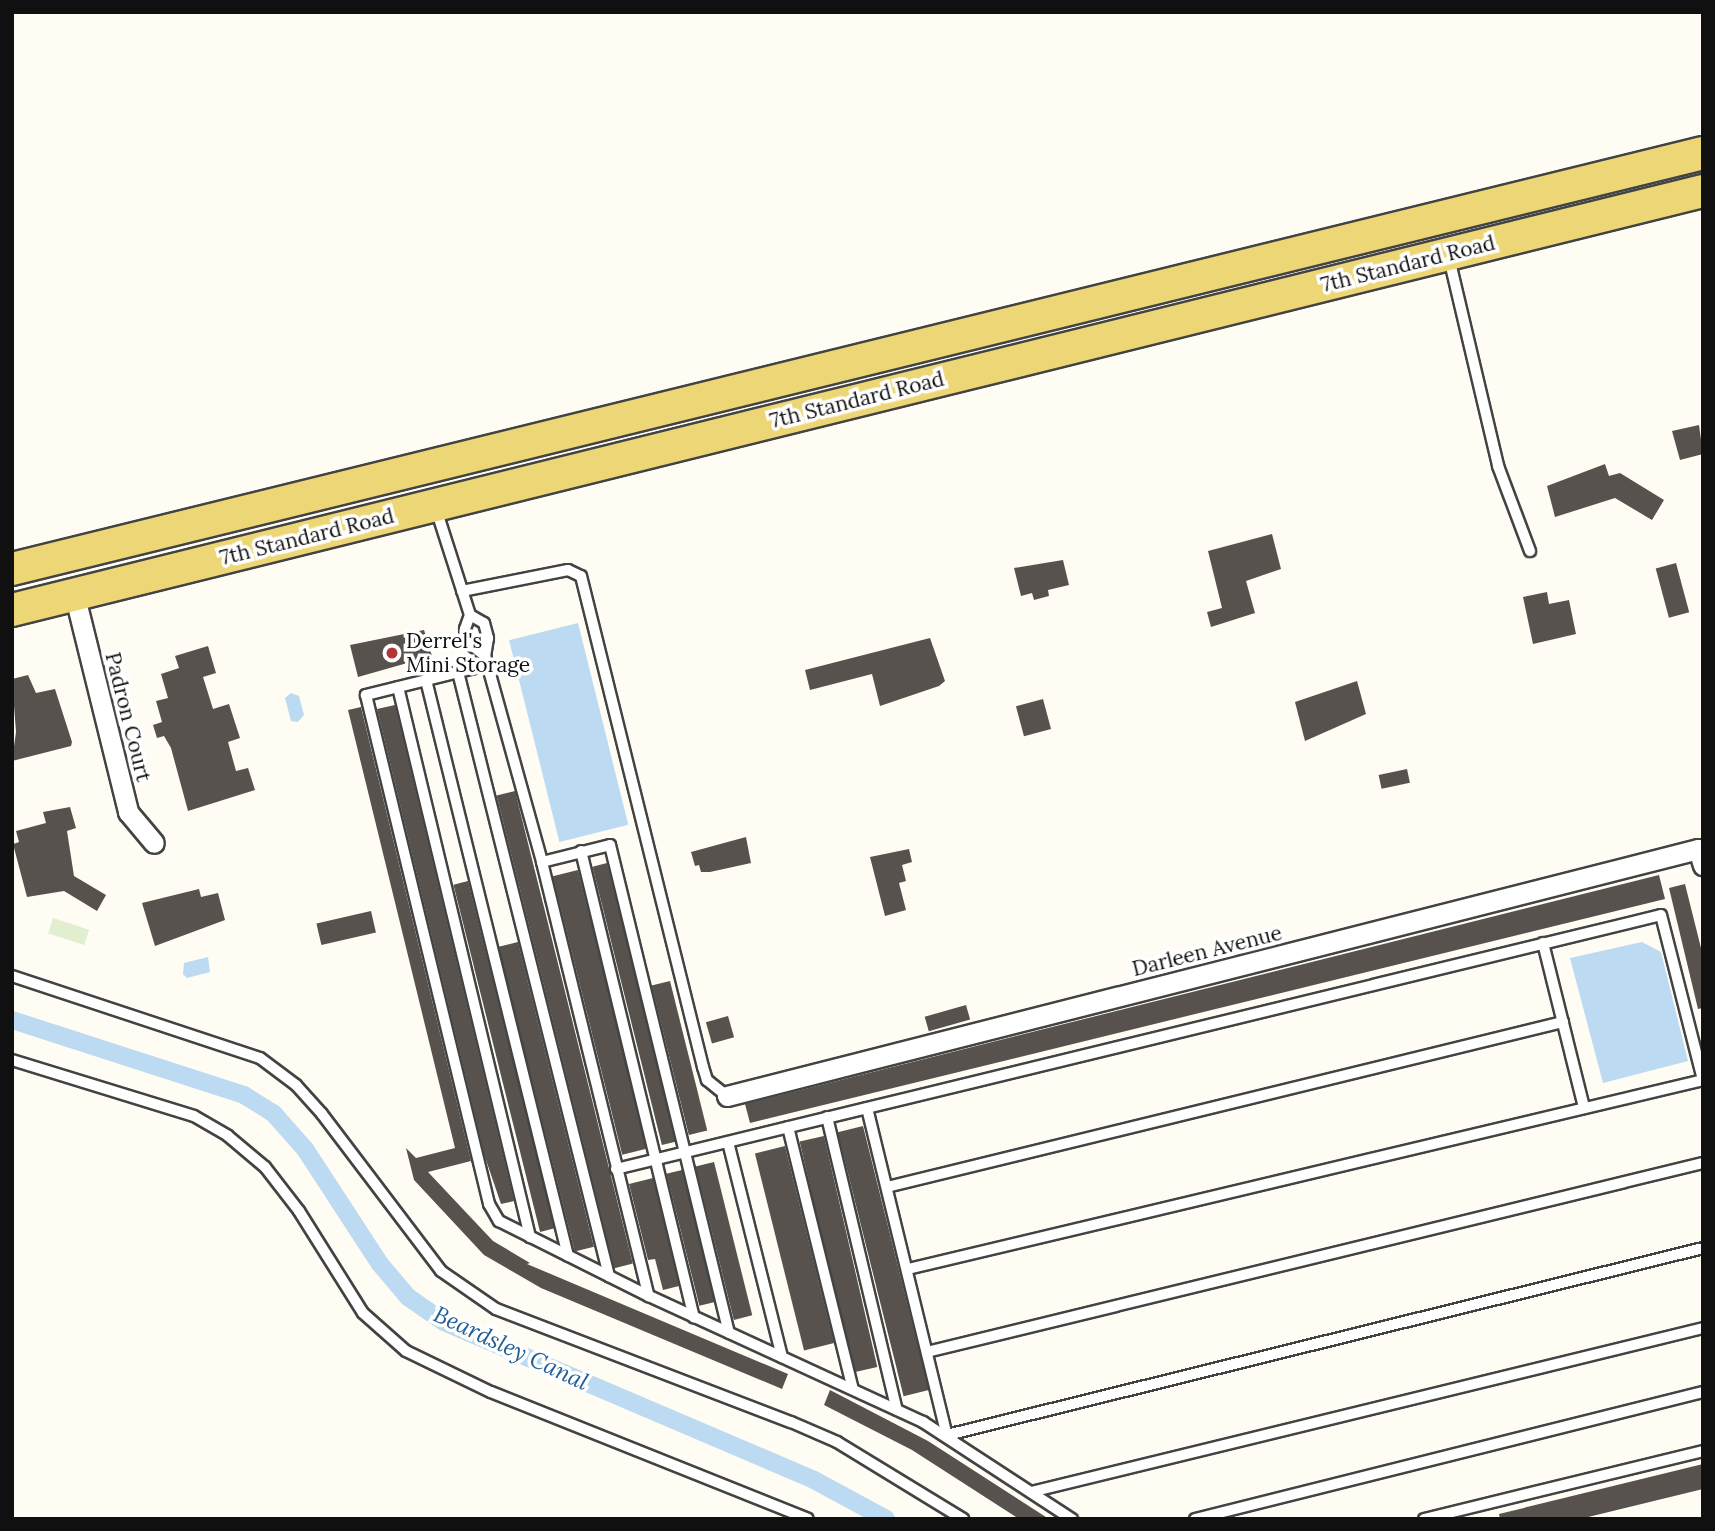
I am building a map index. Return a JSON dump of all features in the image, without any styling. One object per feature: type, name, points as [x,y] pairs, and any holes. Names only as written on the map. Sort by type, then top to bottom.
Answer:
[{"type":"main road","name":"7th Standard Road","points":[[12,569],[1703,153]]},
{"type":"main road","name":"7th Standard Road","points":[[12,610],[1703,191]]},
{"type":"street","name":"Padron Court","points":[[74,593],[128,812],[154,843]]},
{"type":"street","name":"Darleen Avenue","points":[[727,1096],[1701,857]]},
{"type":"lane","points":[[1448,254],[1498,466],[1530,551]]},
{"type":"lane","points":[[435,506],[470,615],[465,629],[469,643],[486,660],[542,862],[615,1169],[649,1296]]},
{"type":"lane","points":[[462,591],[568,570],[581,576],[703,1067],[707,1080],[727,1096]]},
{"type":"lane","points":[[470,615],[484,623],[490,646],[486,660]]},
{"type":"lane","points":[[486,660],[458,672],[366,695],[489,1204],[499,1221],[649,1296],[947,1435],[1072,1519]]},
{"type":"lane","points":[[458,672],[609,1276]]},
{"type":"lane","points":[[426,680],[568,1256]]},
{"type":"lane","points":[[398,687],[530,1237]]},
{"type":"lane","points":[[542,862],[610,845],[729,1333]]},
{"type":"lane","points":[[581,852],[694,1317]]},
{"type":"lane","points":[[615,1169],[1661,915],[1703,1080],[908,1269]]},
{"type":"lane","points":[[1543,943],[1584,1108]]},
{"type":"lane","points":[[12,976],[260,1058],[296,1085],[323,1114],[441,1270],[496,1309],[791,1422],[886,1470],[963,1519]]},
{"type":"lane","points":[[887,1187],[1563,1021]]},
{"type":"lane","points":[[12,1060],[194,1116],[228,1136],[265,1167],[299,1211],[363,1313],[406,1351],[491,1392],[808,1519]]},
{"type":"lane","points":[[867,1108],[947,1435]]},
{"type":"lane","points":[[827,1117],[897,1410]]},
{"type":"lane","points":[[788,1127],[853,1390]]},
{"type":"lane","points":[[728,1142],[782,1357]]},
{"type":"lane","points":[[927,1352],[1703,1163]]},
{"type":"lane","points":[[947,1435],[1703,1248]]},
{"type":"lane","points":[[1031,1492],[1703,1328]]},
{"type":"lane","points":[[1195,1519],[1703,1392]]},
{"type":"lane","points":[[1424,1519],[1703,1451]]},
{"type":"green space","points":[[53,918],[89,930],[84,945],[48,933]]},
{"type":"water","points":[[578,623],[628,825],[559,842],[509,640]]},
{"type":"water","points":[[291,693],[299,696],[304,715],[298,722],[291,721],[285,698]]},
{"type":"water","points":[[1642,942],[1661,952],[1688,1061],[1603,1083],[1570,958]]},
{"type":"water","points":[[208,957],[210,972],[187,978],[183,974],[184,963]]},
{"type":"building","points":[[1699,425],[1703,454],[1680,460],[1672,431]]},
{"type":"building","points":[[1605,464],[1609,476],[1620,473],[1664,500],[1652,520],[1615,498],[1555,517],[1547,486]]},
{"type":"building","points":[[1272,534],[1281,569],[1246,581],[1255,613],[1211,627],[1207,612],[1222,608],[1208,551]]},
{"type":"building","points":[[1063,560],[1069,585],[1048,590],[1049,596],[1034,600],[1032,593],[1021,596],[1014,568]]},
{"type":"building","points":[[1676,563],[1689,612],[1669,618],[1656,568]]},
{"type":"building","points":[[1547,592],[1549,604],[1569,600],[1576,634],[1533,644],[1523,597]]},
{"type":"building","name":"Derrel's Mini Storage","points":[[424,630],[432,656],[358,677],[350,645]]},
{"type":"building","points":[[930,638],[945,681],[939,686],[880,706],[872,674],[810,690],[805,670]]},
{"type":"building","points":[[208,646],[216,673],[203,677],[213,709],[229,704],[240,738],[228,742],[236,771],[248,768],[255,790],[188,811],[171,748],[164,736],[157,738],[153,725],[162,722],[156,701],[168,698],[161,674],[179,668],[175,656]]},
{"type":"building","points":[[28,675],[36,693],[55,689],[72,742],[71,746],[12,761],[16,732],[12,679]]},
{"type":"building","points":[[1357,681],[1366,714],[1305,741],[1295,702]]},
{"type":"building","points":[[1043,699],[1051,729],[1024,736],[1016,706]]},
{"type":"building","points":[[395,705],[514,1201],[501,1204],[485,1157],[377,709]]},
{"type":"building","points":[[361,707],[471,1161],[428,1172],[493,1241],[530,1263],[527,1264],[788,1374],[782,1389],[541,1288],[484,1255],[414,1180],[406,1148],[416,1158],[455,1148],[348,710]]},
{"type":"building","points":[[1407,769],[1410,783],[1382,789],[1379,775]]},
{"type":"building","points":[[515,791],[633,1264],[614,1268],[497,796]]},
{"type":"building","points":[[70,807],[76,828],[67,831],[74,876],[106,895],[97,911],[64,891],[27,897],[13,844],[19,842],[16,831],[46,823],[43,812]]},
{"type":"building","points":[[746,837],[751,863],[710,872],[701,872],[699,865],[695,866],[691,852]]},
{"type":"building","points":[[909,849],[912,862],[902,865],[906,881],[899,883],[906,910],[885,916],[870,857]]},
{"type":"building","points":[[607,863],[676,1141],[662,1145],[592,867]]},
{"type":"building","points":[[578,870],[647,1148],[622,1155],[553,876]]},
{"type":"building","points":[[1659,875],[1665,899],[750,1123],[745,1104]]},
{"type":"building","points":[[468,881],[555,1228],[540,1232],[453,885]]},
{"type":"building","points":[[1685,884],[1703,956],[1703,1008],[1698,1009],[1669,888]]},
{"type":"building","points":[[199,889],[201,897],[218,893],[225,920],[155,946],[142,903]]},
{"type":"building","points":[[371,911],[376,932],[321,945],[316,924]]},
{"type":"building","points":[[518,942],[594,1247],[575,1252],[499,947]]},
{"type":"building","points":[[670,981],[707,1130],[689,1135],[652,986]]},
{"type":"building","points":[[966,1005],[970,1019],[929,1031],[925,1017]]},
{"type":"building","points":[[728,1016],[734,1037],[712,1043],[706,1022]]},
{"type":"building","points":[[863,1126],[929,1390],[904,1396],[838,1132]]},
{"type":"building","points":[[824,1136],[877,1367],[853,1373],[800,1142]]},
{"type":"building","points":[[785,1146],[834,1343],[804,1350],[755,1153]]},
{"type":"building","points":[[714,1162],[752,1315],[734,1320],[696,1167]]},
{"type":"building","points":[[682,1170],[715,1302],[699,1306],[666,1174]]},
{"type":"building","points":[[653,1178],[679,1286],[663,1290],[655,1259],[648,1260],[629,1184]]},
{"type":"building","points":[[830,1390],[928,1441],[1049,1519],[1019,1519],[912,1450],[824,1405]]},
{"type":"building","points":[[1703,1464],[1703,1489],[1580,1519],[1500,1519],[1499,1514]]},
{"type":"waterway","name":"Beardsley Canal","points":[[12,1020],[244,1095],[274,1114],[305,1149],[380,1264],[408,1297],[444,1322],[814,1480],[886,1519]]},
{"type":"place","name":"Derrel's Mini Storage","points":[[392,653]]}]
